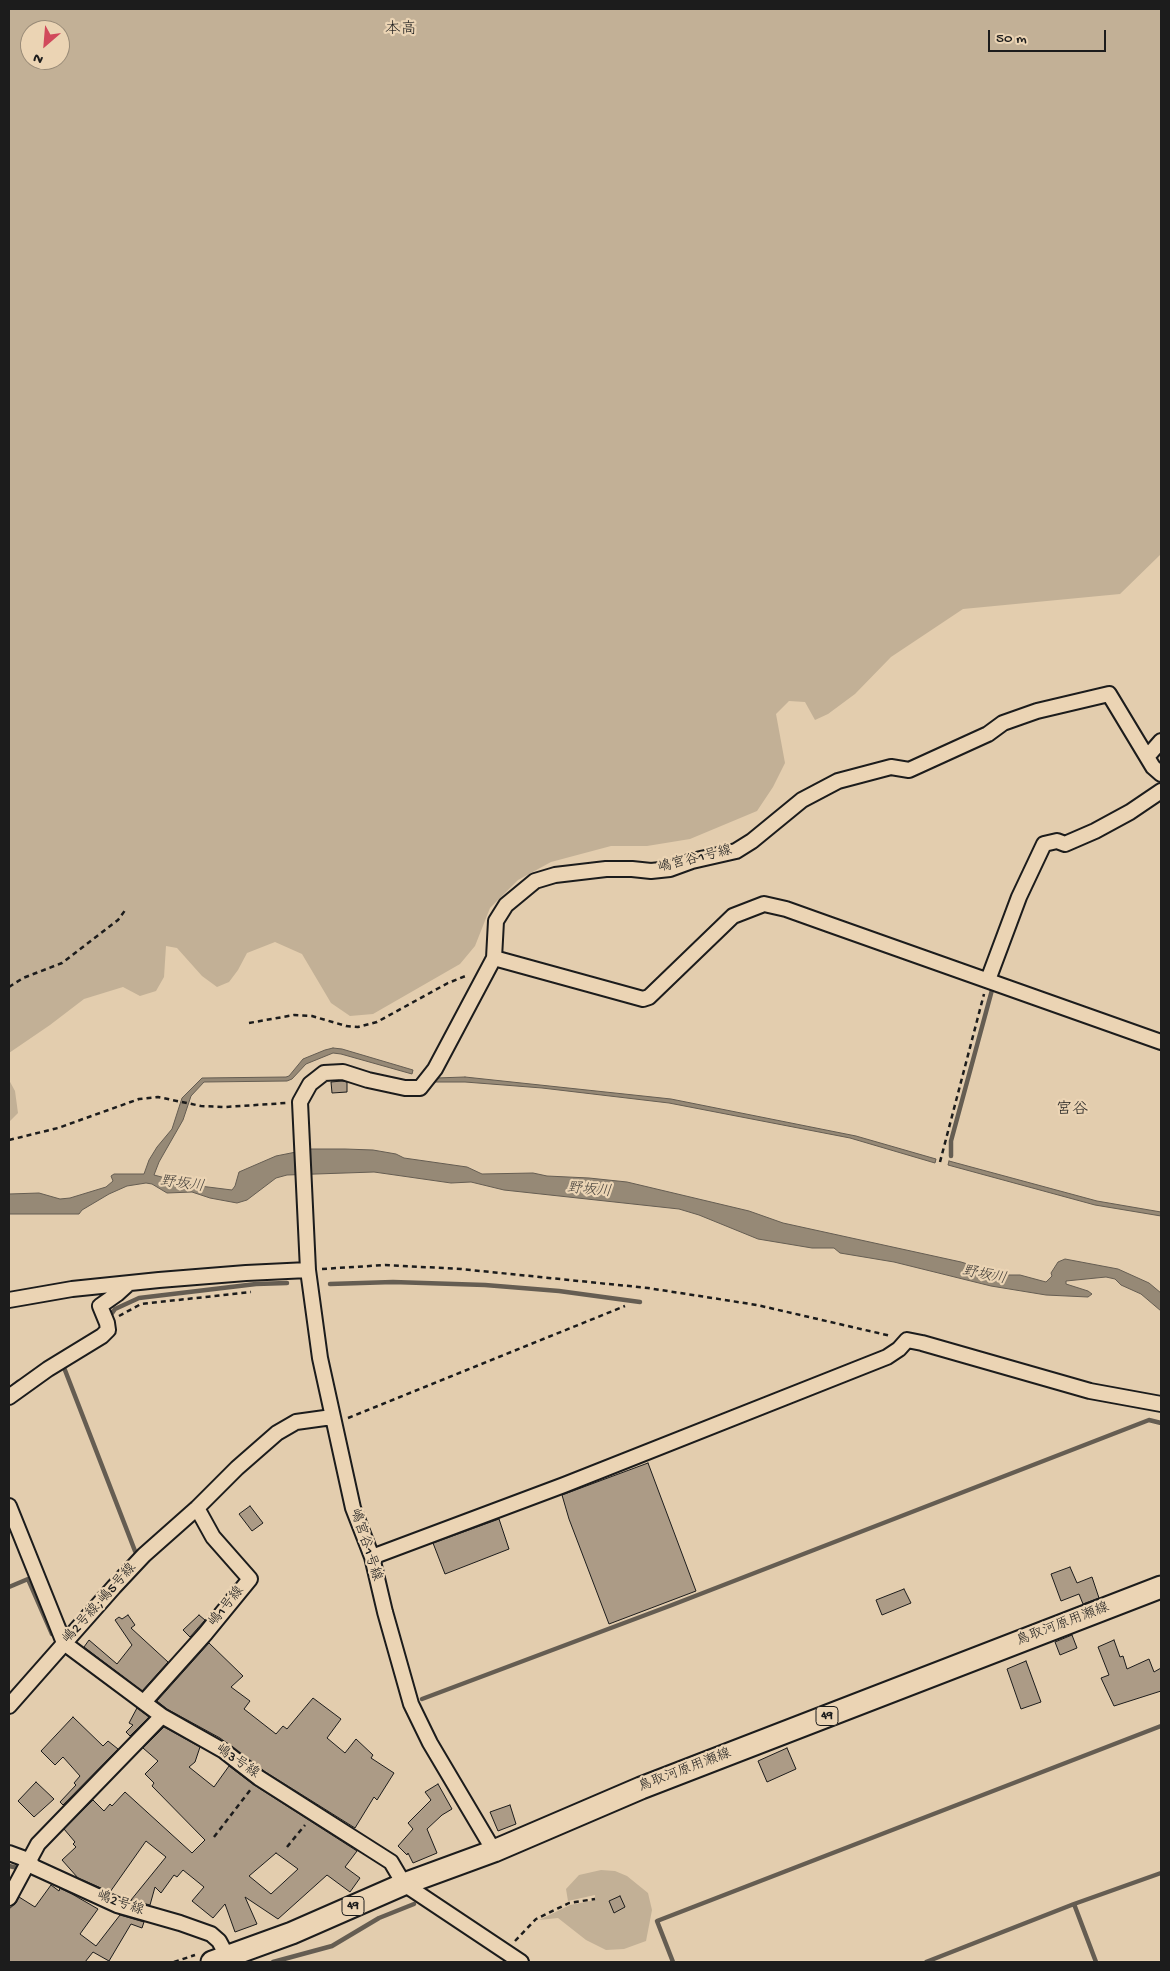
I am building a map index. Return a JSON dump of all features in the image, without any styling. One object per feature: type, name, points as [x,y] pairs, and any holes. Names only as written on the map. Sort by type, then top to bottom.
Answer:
[{"type":"main road","name":"鳥取河原用瀬線","points":[[213,1956],[292,1933],[404,1884],[494,1851],[641,1788],[1161,1587]]},
{"type":"street","name":"嶋宮谷1号線","points":[[494,1851],[430,1743],[411,1704],[385,1612],[372,1557],[353,1508],[320,1358],[308,1270],[300,1102],[310,1084],[324,1073],[343,1072],[405,1088],[420,1088],[435,1069],[494,958],[496,921],[506,905],[535,881],[556,875],[606,869],[632,869],[651,872],[670,869],[692,861],[736,851],[752,841],[802,800],[829,785],[857,775],[891,767],[909,770],[988,734],[1003,723],[1037,712],[1109,694],[1153,767],[1161,774]]},
{"type":"street","points":[[1147,757],[1161,741]]},
{"type":"street","points":[[988,980],[1019,897],[1044,844],[1057,841],[1065,844],[1130,812],[1161,791]]},
{"type":"street","points":[[494,958],[643,999],[649,997],[734,916],[764,904],[794,912],[1161,1042]]},
{"type":"street","points":[[9,1300],[72,1289],[246,1272],[308,1270]]},
{"type":"street","points":[[9,1397],[48,1369],[102,1336],[108,1330],[100,1306],[128,1284]]},
{"type":"street","points":[[372,1557],[887,1358],[907,1340],[1090,1391],[1161,1404]]},
{"type":"street","name":"嶋2号線;嶋5号線","points":[[9,1706],[144,1555],[276,1433],[296,1422],[333,1420]]},
{"type":"street","points":[[9,1506],[64,1643]]},
{"type":"street","name":"嶋1号線","points":[[144,1702],[205,1634],[250,1578],[213,1537],[197,1508]]},
{"type":"street","name":"嶋3号線","points":[[64,1643],[162,1716],[224,1751],[259,1778],[391,1862],[404,1884]]},
{"type":"street","points":[[9,1898],[38,1844],[162,1716]]},
{"type":"street","name":"嶋2号線","points":[[9,1853],[28,1860],[34,1868],[117,1905],[211,1934],[219,1941],[213,1956]]},
{"type":"street","points":[[404,1884],[521,1962]]},
{"type":"path","points":[[9,987],[23,978],[62,964],[118,920],[126,909]]},
{"type":"path","points":[[249,1023],[294,1015],[312,1016],[346,1026],[358,1027],[377,1022],[465,975],[484,977]]},
{"type":"path","points":[[940,1162],[988,980]]},
{"type":"path","points":[[9,1140],[58,1128],[139,1099],[158,1097],[200,1106],[217,1107],[300,1102]]},
{"type":"path","points":[[308,1270],[385,1265],[461,1269],[658,1289],[757,1305],[907,1340]]},
{"type":"path","points":[[108,1330],[120,1316],[140,1304],[251,1292]]},
{"type":"path","points":[[333,1420],[625,1306]]},
{"type":"path","points":[[214,1837],[259,1778]]},
{"type":"path","points":[[287,1847],[315,1813]]},
{"type":"path","points":[[504,1951],[536,1918],[569,1903],[595,1899]]},
{"type":"path","points":[[174,1962],[196,1955],[213,1956]]},
{"type":"shaded area","points":[[9,9],[1161,9],[1161,554],[1120,594],[963,609],[891,657],[855,694],[828,714],[815,720],[805,702],[789,701],[776,714],[785,763],[773,787],[757,811],[690,839],[647,846],[611,846],[551,862],[518,880],[490,908],[475,946],[460,964],[373,1014],[350,1016],[331,1003],[302,954],[275,942],[247,953],[229,982],[217,987],[202,976],[177,948],[166,946],[164,977],[156,991],[140,996],[123,987],[84,999],[9,1053]]},
{"type":"shaded area","points":[[9,1080],[15,1091],[18,1113],[9,1122]]},
{"type":"shaded area","points":[[601,1870],[615,1871],[627,1876],[648,1893],[652,1910],[646,1941],[624,1949],[606,1950],[586,1940],[558,1918],[539,1920],[570,1905],[595,1900],[595,1895],[568,1901],[566,1889],[579,1875]]},
{"type":"water","name":"野坂川","points":[[333,1048],[413,1070],[412,1074],[333,1053],[306,1064],[292,1079],[287,1081],[204,1082],[191,1096],[183,1120],[159,1162],[154,1175],[192,1185],[232,1190],[239,1172],[276,1156],[311,1149],[345,1149],[373,1150],[396,1154],[404,1158],[467,1167],[482,1174],[533,1173],[547,1176],[627,1182],[749,1211],[783,1223],[961,1262],[1003,1275],[1020,1275],[1046,1282],[1052,1276],[1051,1273],[1058,1262],[1065,1259],[1118,1269],[1149,1283],[1161,1293],[1161,1311],[1141,1294],[1121,1285],[1115,1279],[1106,1277],[1066,1281],[1066,1284],[1092,1294],[1088,1297],[1046,1295],[991,1286],[894,1262],[840,1253],[834,1248],[812,1248],[758,1239],[679,1209],[504,1190],[471,1182],[451,1183],[374,1172],[287,1175],[276,1178],[247,1200],[237,1203],[210,1198],[192,1192],[167,1193],[152,1184],[146,1183],[127,1186],[109,1194],[82,1210],[79,1214],[9,1214],[9,1194],[39,1193],[60,1199],[70,1198],[106,1187],[113,1181],[111,1176],[114,1174],[144,1174],[149,1160],[157,1147],[172,1129],[182,1098],[202,1078],[286,1077],[303,1059]]},
{"type":"water","points":[[465,1077],[671,1099],[856,1136],[936,1159],[935,1163],[850,1138],[669,1103],[542,1088],[465,1082],[434,1082],[436,1078]]},
{"type":"water","points":[[949,1161],[1097,1201],[1161,1212],[1161,1216],[1095,1205],[948,1165]]},
{"type":"building","points":[[331,1082],[347,1082],[347,1092],[332,1093]]},
{"type":"building","points":[[648,1463],[696,1591],[609,1624],[569,1519],[562,1495]]},
{"type":"building","points":[[250,1506],[263,1523],[252,1531],[239,1514]]},
{"type":"building","points":[[499,1519],[509,1549],[445,1574],[433,1543]]},
{"type":"building","points":[[1070,1567],[1077,1583],[1092,1577],[1099,1598],[1083,1604],[1079,1594],[1061,1601],[1051,1574]]},
{"type":"building","points":[[904,1589],[911,1603],[882,1615],[876,1600]]},
{"type":"building","points":[[128,1615],[135,1625],[131,1628],[168,1662],[142,1691],[84,1647],[89,1640],[117,1664],[132,1645],[115,1620],[119,1617],[122,1619]]},
{"type":"building","points":[[199,1615],[205,1620],[190,1637],[183,1630]]},
{"type":"building","points":[[1072,1635],[1077,1648],[1060,1655],[1055,1642]]},
{"type":"building","points":[[1114,1640],[1120,1657],[1123,1656],[1127,1669],[1149,1659],[1154,1672],[1161,1668],[1161,1691],[1114,1706],[1101,1678],[1109,1675],[1098,1647]]},
{"type":"building","points":[[209,1643],[243,1676],[231,1687],[250,1701],[244,1709],[276,1734],[283,1726],[287,1729],[313,1698],[341,1719],[327,1738],[345,1753],[356,1739],[373,1755],[371,1758],[394,1773],[377,1800],[374,1797],[355,1828],[264,1771],[220,1738],[167,1709],[157,1701]]},
{"type":"building","points":[[1026,1661],[1041,1702],[1021,1709],[1007,1669]]},
{"type":"building","points":[[137,1708],[149,1717],[130,1736],[126,1732],[133,1725],[129,1723]]},
{"type":"building","points":[[73,1717],[103,1746],[108,1741],[118,1749],[63,1805],[60,1802],[76,1785],[74,1783],[80,1776],[63,1757],[55,1765],[41,1751]]},
{"type":"building","points":[[164,1727],[200,1747],[195,1762],[189,1767],[214,1787],[229,1766],[254,1785],[357,1851],[345,1867],[360,1878],[350,1892],[327,1875],[278,1919],[245,1897],[257,1924],[235,1932],[225,1904],[213,1918],[192,1901],[204,1887],[183,1870],[177,1877],[174,1875],[161,1893],[155,1887],[150,1905],[131,1900],[166,1857],[146,1841],[110,1892],[78,1878],[62,1860],[76,1847],[73,1844],[75,1842],[64,1829],[93,1800],[104,1811],[110,1804],[112,1806],[125,1792],[192,1853],[205,1840],[152,1786],[154,1783],[145,1774],[158,1761],[143,1748]],"holes":[[[276,1853],[298,1869],[271,1894],[249,1876]]]},
{"type":"building","points":[[787,1748],[796,1769],[767,1782],[758,1761]]},
{"type":"building","points":[[36,1782],[54,1799],[34,1817],[18,1801]]},
{"type":"building","points":[[438,1784],[452,1809],[442,1815],[427,1829],[437,1853],[413,1863],[408,1853],[407,1855],[398,1846],[413,1829],[408,1823],[431,1800],[425,1792]]},
{"type":"building","points":[[510,1805],[516,1824],[498,1831],[490,1812]]},
{"type":"building","points":[[51,1885],[59,1891],[60,1888],[98,1909],[80,1934],[96,1946],[120,1915],[144,1922],[142,1928],[131,1924],[109,1961],[93,1952],[85,1962],[9,1962],[9,1909],[16,1903],[19,1897],[35,1907]]},
{"type":"building","points":[[620,1896],[625,1907],[614,1913],[609,1901]]},
{"type":"waterway","points":[[951,1156],[951,1141],[992,990]]},
{"type":"waterway","points":[[330,1284],[393,1282],[485,1285],[559,1291],[640,1302]]},
{"type":"waterway","points":[[110,1316],[115,1309],[139,1298],[256,1284],[287,1283]]},
{"type":"waterway","points":[[63,1365],[135,1551]]},
{"type":"waterway","points":[[9,1389],[18,1382]]},
{"type":"waterway","points":[[422,1699],[672,1605],[1149,1420],[1161,1423]]},
{"type":"waterway","points":[[9,1587],[28,1579],[52,1634]]},
{"type":"waterway","points":[[673,1962],[657,1921],[1161,1726]]},
{"type":"waterway","points":[[9,1866],[18,1868]]},
{"type":"waterway","points":[[926,1962],[1074,1904],[1161,1873]]},
{"type":"waterway","points":[[273,1962],[332,1946],[379,1918],[414,1904]]},
{"type":"waterway","points":[[1074,1904],[1096,1962]]},
{"type":"district","name":"本高","points":[[401,31]]},
{"type":"district","name":"宮谷","points":[[1072,1111]]}]
